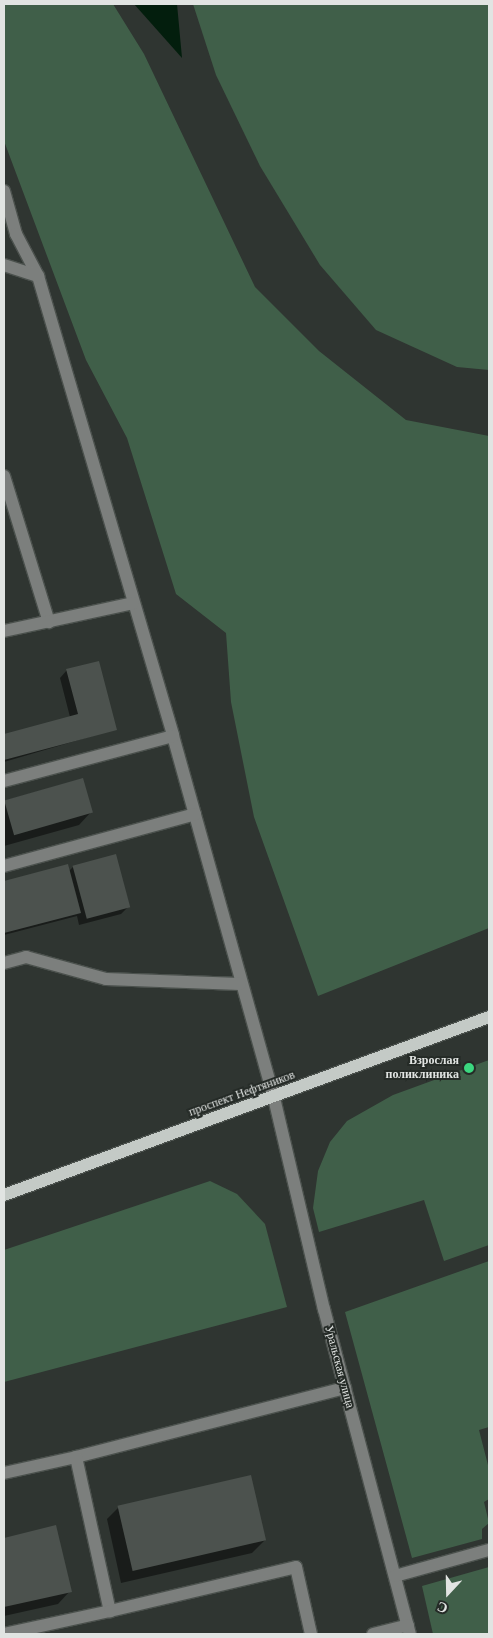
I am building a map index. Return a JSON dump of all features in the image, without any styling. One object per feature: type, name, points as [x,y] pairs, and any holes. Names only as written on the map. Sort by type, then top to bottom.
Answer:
[{"type":"main road","name":"проспект Нефтяников","points":[[4,1195],[274,1098],[489,1016]]},
{"type":"street","name":"Уральская улица","points":[[4,191],[10,234],[38,276],[173,736],[240,984],[274,1098],[345,1388],[409,1630]]},
{"type":"street","points":[[4,265],[38,276]]},
{"type":"street","points":[[4,476],[49,622]]},
{"type":"street","points":[[4,632],[133,603]]},
{"type":"street","points":[[4,782],[173,736]]},
{"type":"street","points":[[4,866],[194,814]]},
{"type":"street","points":[[4,963],[26,957],[106,979],[240,984]]},
{"type":"street","points":[[4,1472],[76,1457],[345,1388]]},
{"type":"street","points":[[76,1457],[110,1611]]},
{"type":"street","points":[[394,1576],[489,1550]]},
{"type":"street","points":[[4,1634],[296,1567],[311,1634]]},
{"type":"street","points":[[372,1634],[409,1630]]},
{"type":"shaded area","points":[[4,4],[113,4],[144,54],[255,287],[319,351],[406,420],[489,436],[489,928],[318,996],[254,817],[231,702],[226,633],[176,594],[127,438],[86,360],[4,141]]},
{"type":"shaded area","points":[[134,4],[177,4],[182,58]]},
{"type":"shaded area","points":[[193,4],[489,4],[489,370],[457,367],[376,330],[320,265],[260,166],[216,75]]},
{"type":"shaded area","points":[[489,1060],[489,1245],[444,1261],[424,1200],[319,1232],[313,1208],[318,1171],[330,1142],[347,1121],[393,1095]]},
{"type":"shaded area","points":[[210,1181],[237,1194],[265,1224],[287,1307],[4,1382],[4,1250]]},
{"type":"shaded area","points":[[489,1261],[489,1427],[479,1430],[489,1469],[489,1499],[484,1502],[489,1523],[482,1529],[482,1539],[412,1558],[345,1312]]},
{"type":"shaded area","points":[[489,1567],[489,1634],[433,1634],[422,1586]]},
{"type":"building","points":[[99,661],[117,730],[4,760],[4,734],[78,714],[66,669]]},
{"type":"building","points":[[83,778],[93,813],[14,835],[4,801]]},
{"type":"building","points":[[116,854],[130,907],[87,919],[73,866]]},
{"type":"building","points":[[68,864],[81,913],[4,933],[4,881]]},
{"type":"building","points":[[251,1475],[266,1540],[133,1571],[118,1506]]},
{"type":"building","points":[[56,1525],[72,1592],[4,1607],[4,1538]]},
{"type":"place","name":"Взрослая поликлиника","points":[[469,1068]]}]
